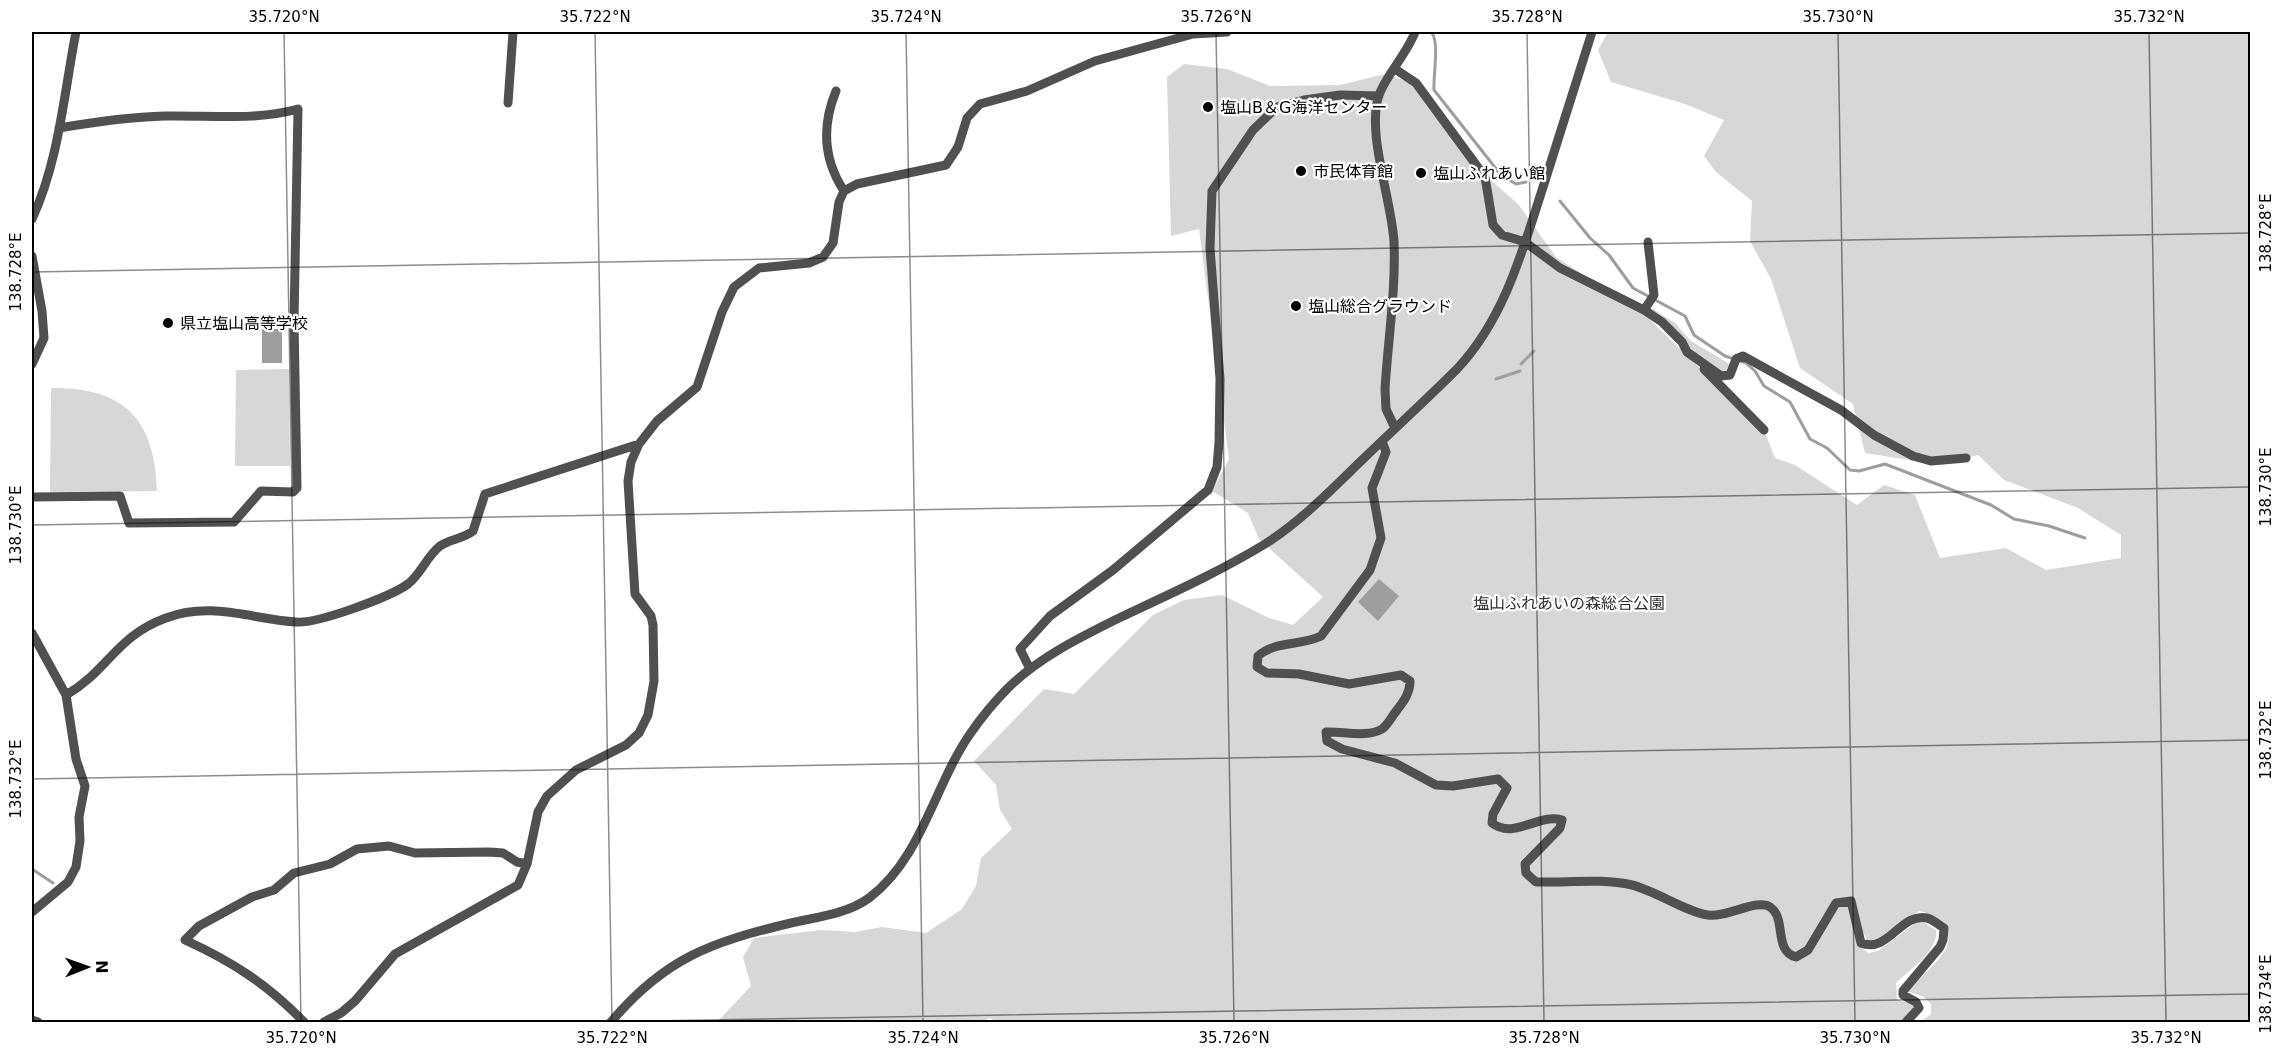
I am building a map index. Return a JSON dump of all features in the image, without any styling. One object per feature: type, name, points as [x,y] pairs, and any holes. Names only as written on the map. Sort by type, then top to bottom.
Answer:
[{"type":"street","points":[[32,219],[46,180],[59,128],[75,32]]},
{"type":"street","points":[[508,103],[513,32]]},
{"type":"street","points":[[843,191],[857,184],[946,165],[958,147],[967,118],[980,104],[1027,91],[1095,61],[1193,34],[1227,32]]},
{"type":"street","points":[[1395,428],[1386,409],[1384,389],[1394,240],[1377,136],[1379,96],[1408,50],[1415,32]]},
{"type":"street","points":[[611,1023],[649,982],[681,960],[726,940],[851,908],[884,886],[901,866],[969,735],[1009,687],[1030,669],[1076,639],[1222,569],[1269,542],[1308,511],[1457,369],[1478,344],[1502,302],[1525,242],[1592,32]]},
{"type":"street","points":[[1395,69],[1416,83],[1485,177],[1493,225],[1502,235],[1525,242],[1560,268],[1646,307],[1764,430]]},
{"type":"street","points":[[324,1023],[355,1001],[395,954],[513,889],[523,878],[538,812],[554,787],[576,770],[626,745],[639,733],[648,715],[654,681],[653,625],[651,616],[635,594],[628,481],[631,462],[639,444],[657,421],[696,387],[722,312],[734,287],[759,268],[810,263],[823,257],[830,250],[843,191],[826,151],[827,116],[837,91]]},
{"type":"street","points":[[1030,669],[1020,649],[1034,631],[1113,570],[1208,490],[1214,479],[1219,442],[1220,379],[1210,248],[1212,191],[1252,130],[1278,108],[1304,100],[1340,95],[1379,96]]},
{"type":"street","points":[[32,498],[120,496],[129,522],[234,522],[261,491],[293,492],[297,488],[294,321],[298,109],[275,115],[164,116],[111,120],[59,128]]},
{"type":"street","points":[[1646,307],[1654,295],[1648,242]]},
{"type":"street","points":[[32,256],[42,311],[44,338],[32,364]]},
{"type":"street","points":[[1687,352],[1720,376],[1730,375],[1735,363],[1743,356],[1755,360],[1766,371],[1841,410],[1874,435],[1913,456],[1931,461],[1966,458]]},
{"type":"street","points":[[1382,441],[1386,452],[1372,488],[1381,538],[1370,570],[1321,636],[1309,642],[1267,648],[1258,656],[1257,667],[1267,673],[1299,674],[1349,684],[1401,675],[1410,681],[1410,689],[1403,702],[1383,728],[1365,734],[1347,730],[1326,732],[1327,741],[1342,749],[1395,763],[1436,785],[1452,786],[1498,779],[1507,788],[1493,814],[1492,823],[1500,829],[1510,830],[1550,818],[1562,820],[1560,828],[1525,864],[1526,873],[1536,882],[1624,884],[1650,891],[1707,915],[1727,915],[1764,904],[1775,912],[1785,949],[1796,957],[1808,950],[1836,903],[1851,901],[1861,943],[1866,945],[1882,942],[1912,919],[1927,918],[1944,928],[1943,940],[1903,991],[1903,995],[1916,1002],[1919,1008],[1906,1023]]},
{"type":"street","points":[[66,695],[91,679],[119,646],[136,632],[166,618],[204,609],[309,622],[398,590],[413,579],[437,548],[473,531],[485,494],[639,444]]},
{"type":"street","points":[[32,633],[66,695],[76,759],[84,786],[79,817],[80,841],[76,867],[68,882],[32,912]]},
{"type":"street","points":[[304,1023],[284,1001],[232,962],[185,940],[199,926],[252,897],[274,890],[294,873],[330,864],[357,849],[389,846],[414,853],[489,852],[503,854],[517,862],[527,864]]},
{"type":"street","points":[[32,1020],[38,1023]]},
{"type":"green space","name":"塩山ふれあいの森総合公園","points":[[1608,32],[2250,32],[2250,1022],[1920,1022],[1931,1014],[1931,1004],[1924,997],[1907,991],[1946,948],[1948,934],[1940,921],[1919,911],[1881,938],[1868,942],[1864,934],[1861,943],[1857,944],[1868,953],[1878,951],[1917,922],[1923,922],[1936,930],[1936,938],[1928,952],[1896,983],[1897,1000],[1914,1004],[1913,1014],[1899,1022],[999,1022],[989,1018],[982,1022],[717,1022],[751,986],[743,957],[754,938],[821,930],[855,932],[882,927],[926,933],[962,909],[976,886],[981,858],[1012,829],[1000,810],[996,785],[974,761],[1044,689],[1074,694],[1153,615],[1184,600],[1222,595],[1269,618],[1293,625],[1323,597],[1259,539],[1248,513],[1212,491],[1229,459],[1199,229],[1171,236],[1167,77],[1184,64],[1227,69],[1270,86],[1340,85],[1385,74],[1415,84],[1487,177],[1518,204],[1556,257],[1646,316],[1764,430],[1775,458],[1795,465],[1857,505],[1884,485],[1915,495],[1940,558],[2006,548],[2046,570],[2121,558],[2121,535],[2078,508],[2004,480],[1978,455],[1941,465],[1865,453],[1853,404],[1800,368],[1771,279],[1750,241],[1752,201],[1716,172],[1704,156],[1724,120],[1685,104],[1611,82],[1598,50]]},
{"type":"green space","points":[[1648,306],[1675,323],[1691,341],[1733,366],[1721,376],[1643,311]]},
{"type":"green space","points":[[289,369],[290,466],[235,466],[236,370]]},
{"type":"green space","points":[[51,388],[76,389],[98,394],[116,401],[131,412],[142,427],[150,444],[157,491],[50,492]]},
{"type":"shaded area","points":[[262,329],[282,329],[282,363],[262,363]]},
{"type":"shaded area","points":[[1379,579],[1399,596],[1378,621],[1358,602]]},
{"type":"waterway","points":[[1431,32],[1434,36],[1436,50],[1434,90],[1501,175],[1516,184],[1526,182]]},
{"type":"waterway","points":[[1560,201],[1590,238],[1609,255],[1633,288],[1685,316],[1694,335],[1725,356],[1746,363],[1755,371],[1764,386],[1790,402],[1810,439],[1827,448],[1850,470],[1859,471],[1885,464],[1991,505],[2014,519],[2049,526],[2085,538]]},
{"type":"waterway","points":[[1521,364],[1534,351]]},
{"type":"waterway","points":[[1496,379],[1520,371]]},
{"type":"waterway","points":[[32,869],[53,883]]},
{"type":"place","name":"塩山B＆G海洋センター","points":[[1208,107]]},
{"type":"place","name":"市民体育館","points":[[1301,171]]},
{"type":"place","name":"塩山ふれあい館","points":[[1421,173]]},
{"type":"place","name":"塩山総合グラウンド","points":[[1296,306]]},
{"type":"place","name":"県立塩山高等学校","points":[[168,323]]}]
